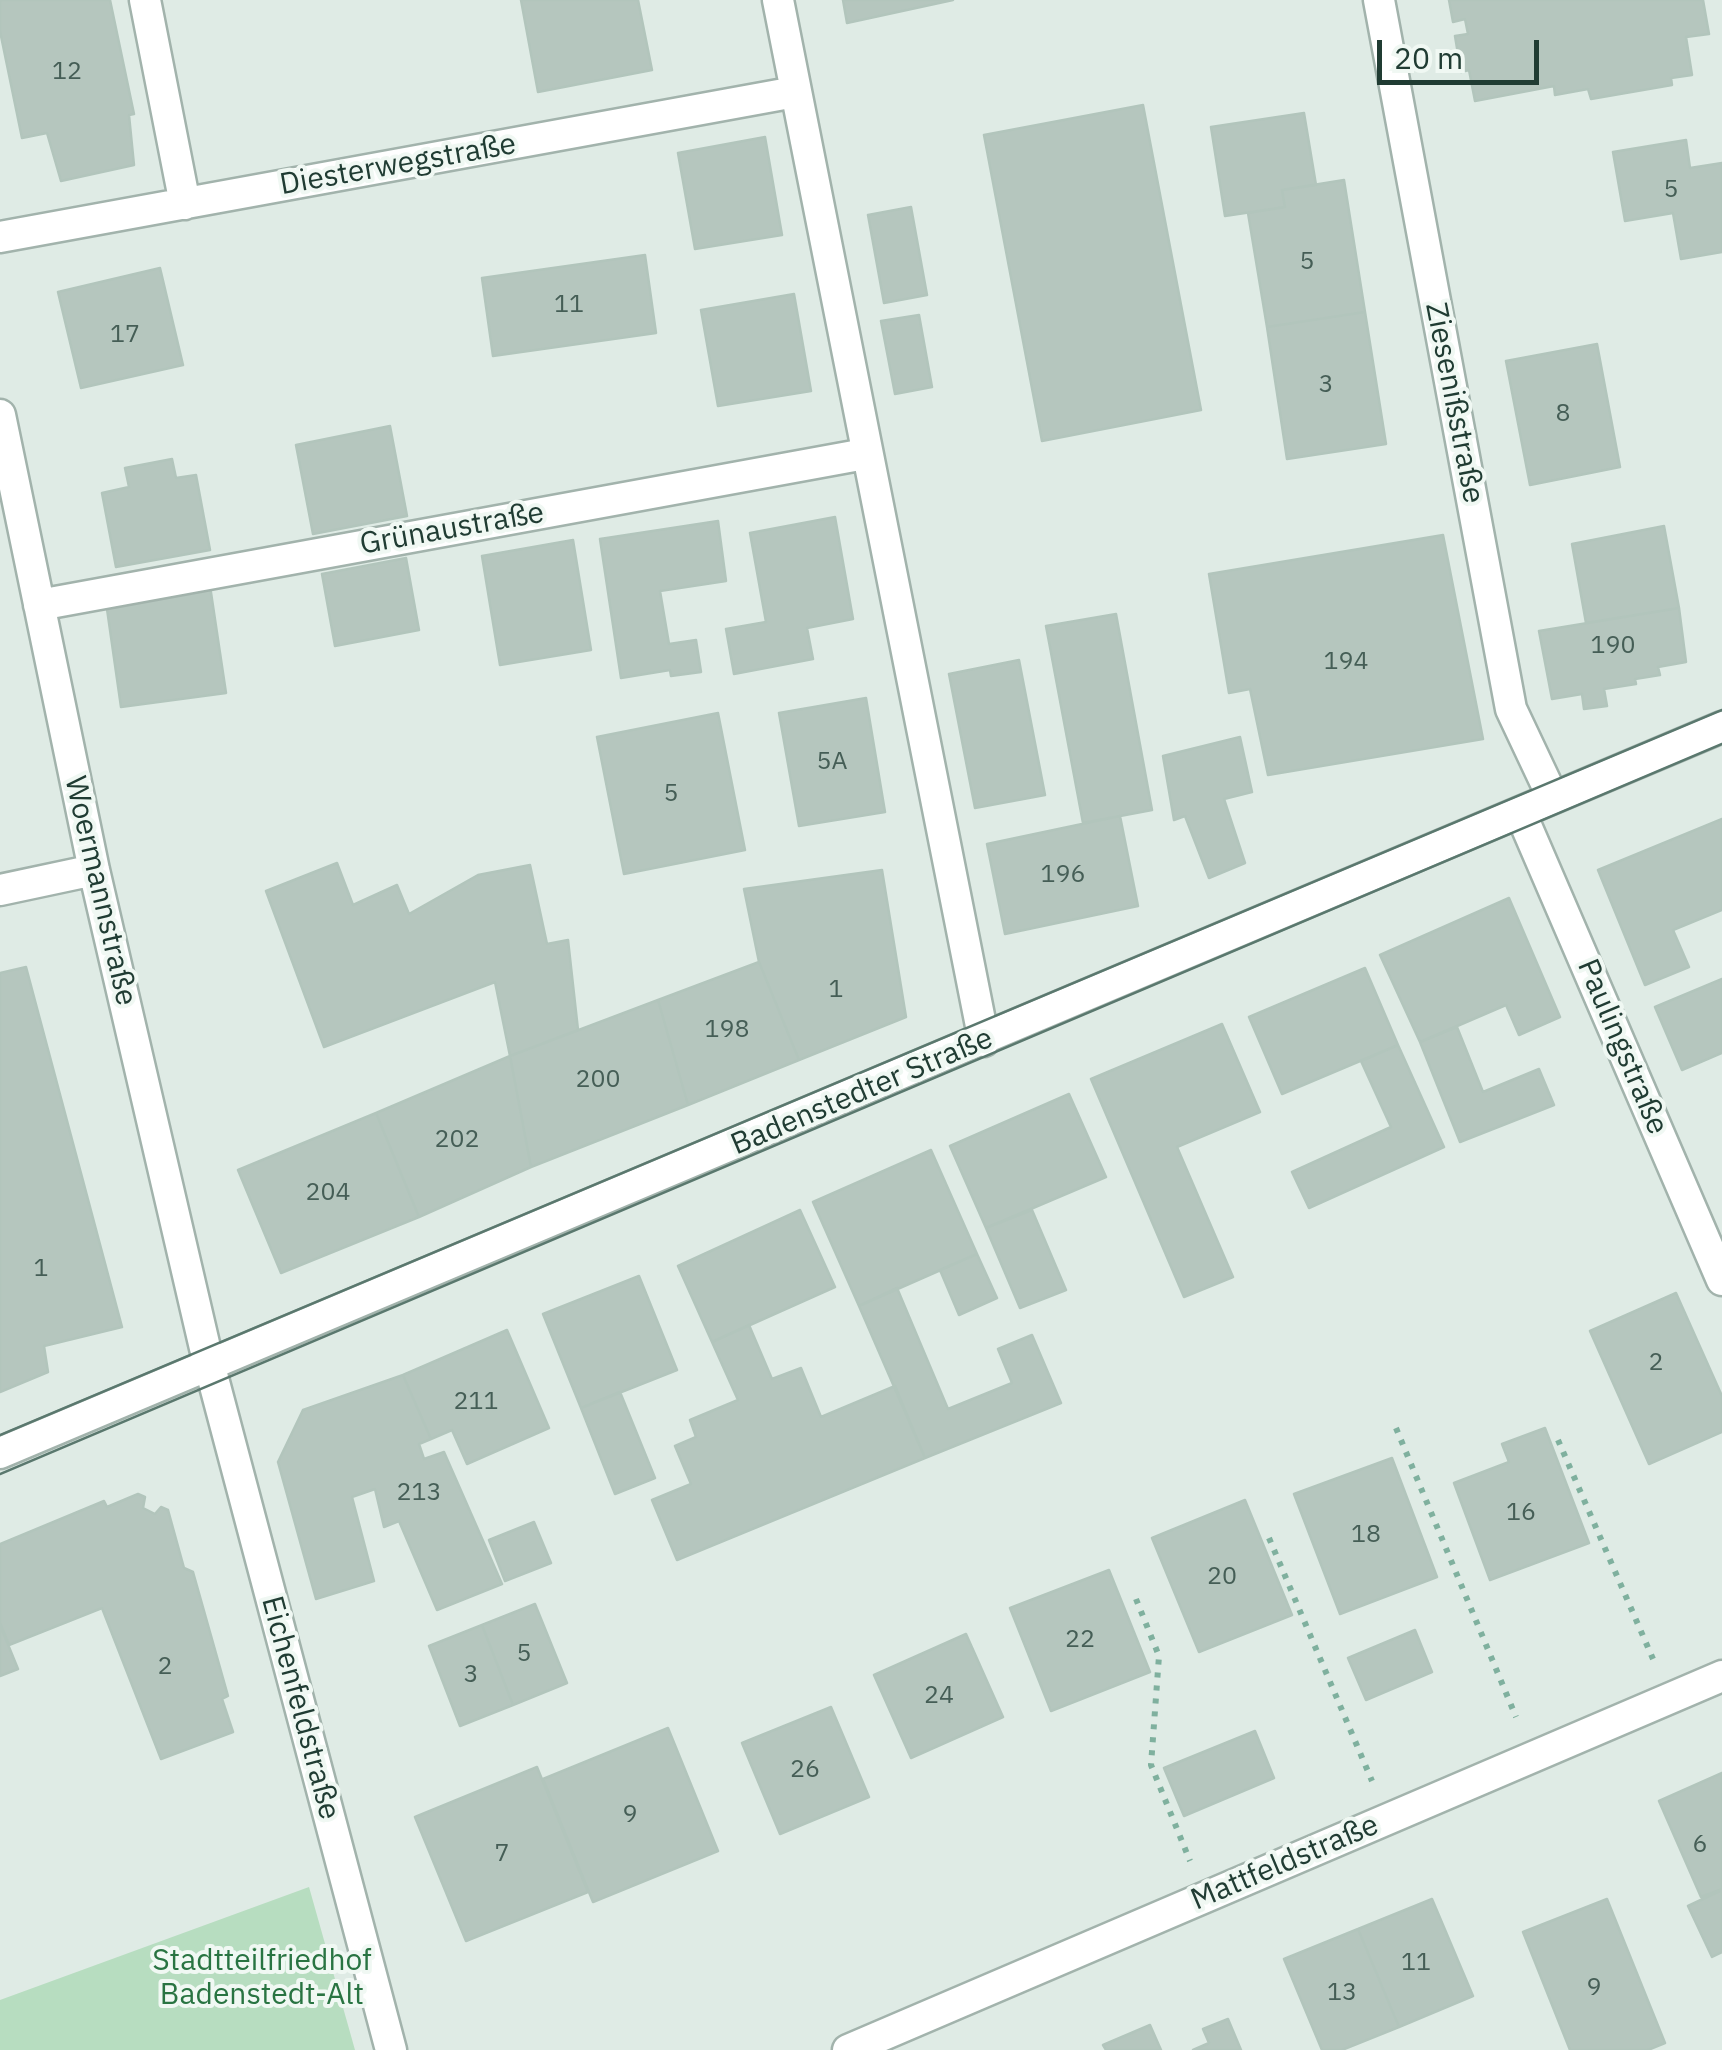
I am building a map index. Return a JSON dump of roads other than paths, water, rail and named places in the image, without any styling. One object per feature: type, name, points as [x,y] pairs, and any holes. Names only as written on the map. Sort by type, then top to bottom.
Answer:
[{"type":"street","points":[[146,0],[185,204]]},
{"type":"street","points":[[778,0],[864,454],[984,1041]]},
{"type":"street","name":"Ziesenißstraße","points":[[1379,0],[1511,709],[1553,798]]},
{"type":"street","name":"Diesterwegstraße","points":[[0,237],[795,92]]},
{"type":"street","name":"Woermannstraße","points":[[0,415],[94,870],[209,1366]]},
{"type":"street","name":"Grünaustraße","points":[[39,604],[864,454]]},
{"type":"street","name":"Badenstedter Straße","points":[[0,1454],[1722,727]]},
{"type":"street","name":"Paulingstraße","points":[[1521,814],[1722,1280]]},
{"type":"street","points":[[0,890],[94,870]]},
{"type":"street","name":"Eichenfeldstraße","points":[[209,1366],[391,2050]]},
{"type":"street","name":"Mattfeldstraße","points":[[848,2050],[1722,1676]]},
{"type":"tram line","points":[[0,1435],[1722,710]]},
{"type":"tram line","points":[[0,1474],[1722,744]]},
{"type":"park label","name":"Stadtteilfriedhof Badenstedt-Alt","points":[[262,1978]]}]
